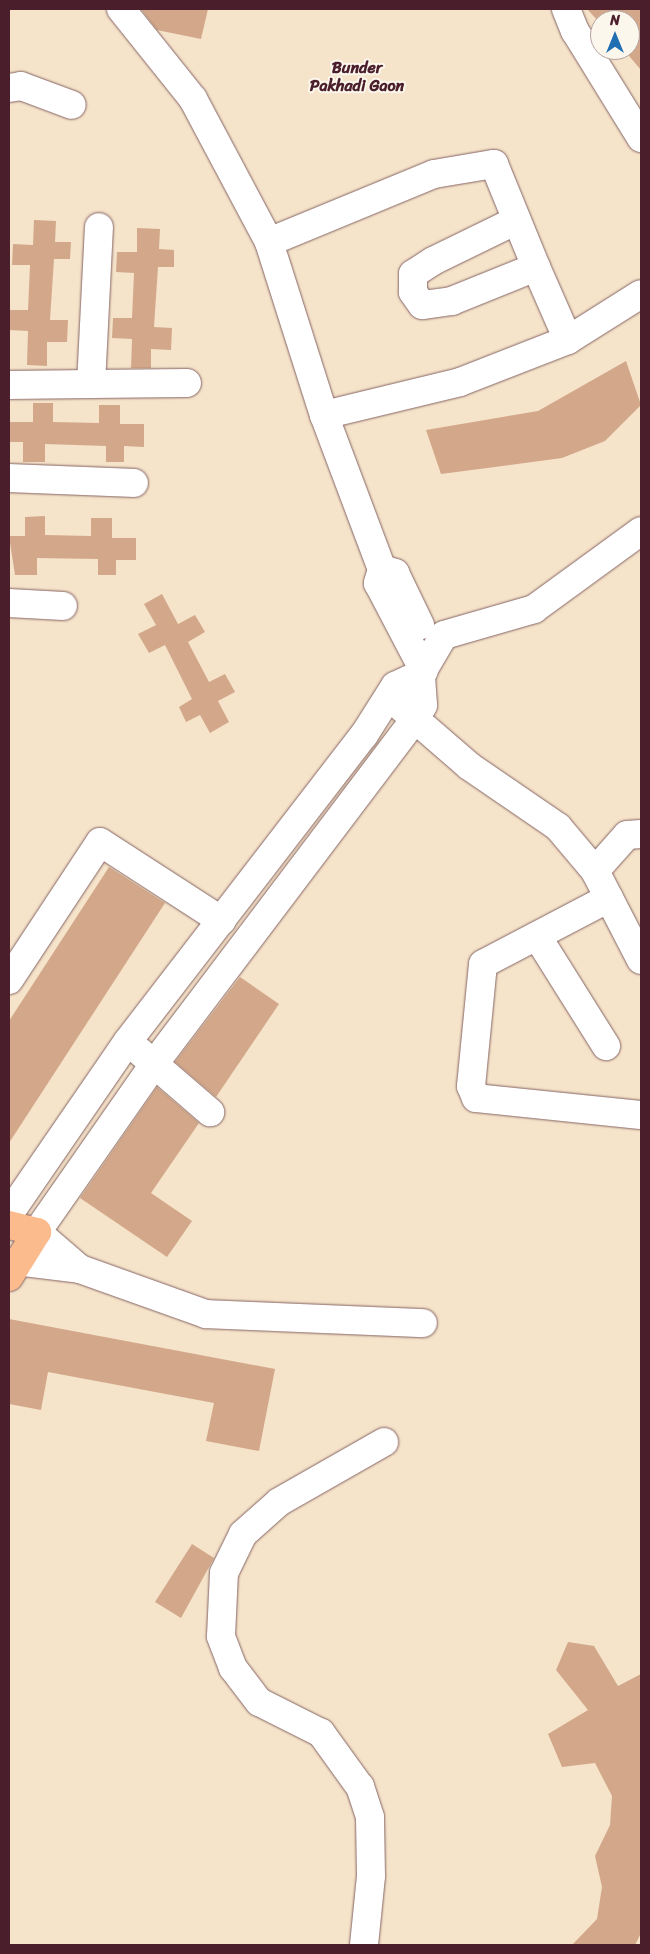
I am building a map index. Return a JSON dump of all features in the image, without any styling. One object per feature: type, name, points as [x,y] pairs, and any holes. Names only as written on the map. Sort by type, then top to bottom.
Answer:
[{"type":"main road","points":[[9,1225],[36,1232],[11,1266]]},
{"type":"street","points":[[121,9],[193,99],[269,242],[324,414],[382,569],[378,583],[426,666]]},
{"type":"street","points":[[566,9],[574,31],[641,138]]},
{"type":"street","points":[[9,88],[21,86],[72,105]]},
{"type":"street","points":[[269,242],[434,174],[494,164],[568,340]]},
{"type":"street","points":[[517,220],[433,261],[413,274],[413,292],[422,305],[452,301],[536,267]]},
{"type":"street","points":[[91,384],[99,227]]},
{"type":"street","points":[[324,414],[460,382],[568,340],[641,294]]},
{"type":"street","points":[[9,385],[187,383]]},
{"type":"street","points":[[9,478],[134,482]]},
{"type":"street","points":[[80,1269],[36,1232],[154,1064],[415,719],[423,705],[426,666],[444,635],[534,609],[641,532]]},
{"type":"street","points":[[9,603],[63,606]]},
{"type":"street","points":[[9,1214],[128,1042],[364,735],[394,686],[426,666]]},
{"type":"street","points":[[388,696],[469,766],[558,827],[595,871],[641,960]]},
{"type":"street","points":[[595,871],[627,835],[641,834]]},
{"type":"street","points":[[9,980],[100,842],[222,921]]},
{"type":"street","points":[[609,898],[483,964],[471,1086],[476,1098],[641,1115]]},
{"type":"street","points":[[537,936],[606,1046]]},
{"type":"street","points":[[128,1042],[210,1112]]},
{"type":"street","points":[[11,1266],[80,1269],[206,1314],[424,1323]]},
{"type":"street","points":[[364,1945],[371,1876],[370,1817],[360,1787],[321,1733],[259,1702],[233,1668],[221,1636],[224,1573],[243,1534],[279,1502],[384,1442]]},
{"type":"building","points":[[141,9],[208,9],[201,39],[157,30]]},
{"type":"building","points":[[587,9],[641,9],[641,70],[632,60],[640,60],[640,10],[590,10],[590,12]]},
{"type":"building","points":[[34,220],[56,221],[55,242],[71,242],[70,259],[54,259],[50,320],[68,320],[67,342],[47,342],[47,366],[27,365],[28,331],[9,330],[9,310],[28,310],[30,265],[12,265],[13,244],[33,245]]},
{"type":"building","points":[[137,228],[160,229],[159,249],[174,250],[174,267],[158,267],[154,327],[172,328],[171,350],[151,349],[151,368],[131,368],[132,339],[112,338],[113,318],[132,318],[134,273],[116,272],[117,252],[137,252]]},
{"type":"building","points":[[626,361],[641,405],[605,441],[562,458],[441,474],[426,430],[538,411]]},
{"type":"building","points":[[33,403],[53,403],[53,422],[99,423],[99,405],[120,405],[120,424],[144,424],[144,447],[124,446],[124,462],[106,462],[106,446],[45,444],[45,462],[23,462],[23,442],[9,442],[9,422],[33,422]]},
{"type":"building","points":[[45,516],[45,535],[91,536],[91,518],[112,518],[112,538],[136,538],[136,560],[116,560],[116,575],[98,575],[98,559],[37,558],[37,575],[15,575],[9,536],[25,536],[25,517]]},
{"type":"building","points":[[162,594],[178,624],[195,615],[205,632],[188,642],[209,682],[225,674],[235,692],[218,701],[229,722],[210,733],[200,715],[186,722],[179,707],[192,699],[165,645],[149,653],[138,634],[156,625],[144,604]]},
{"type":"building","points":[[109,867],[165,903],[9,1143],[9,1021]]},
{"type":"building","points":[[240,977],[279,1004],[216,1097],[175,1062]]},
{"type":"building","points":[[157,1087],[199,1123],[151,1193],[192,1221],[167,1257],[80,1198]]},
{"type":"building","points":[[9,1319],[275,1369],[259,1451],[206,1441],[214,1403],[48,1372],[41,1410],[9,1404]]},
{"type":"building","points":[[192,1544],[214,1558],[181,1618],[155,1602]]},
{"type":"building","points":[[568,1642],[594,1646],[618,1686],[641,1674],[641,1933],[635,1945],[572,1945],[597,1919],[602,1887],[595,1856],[610,1825],[612,1796],[595,1763],[562,1767],[548,1734],[588,1710],[556,1670]]},
{"type":"district","name":"Bunder Pakhadi Gaon","points":[[357,77]]}]
